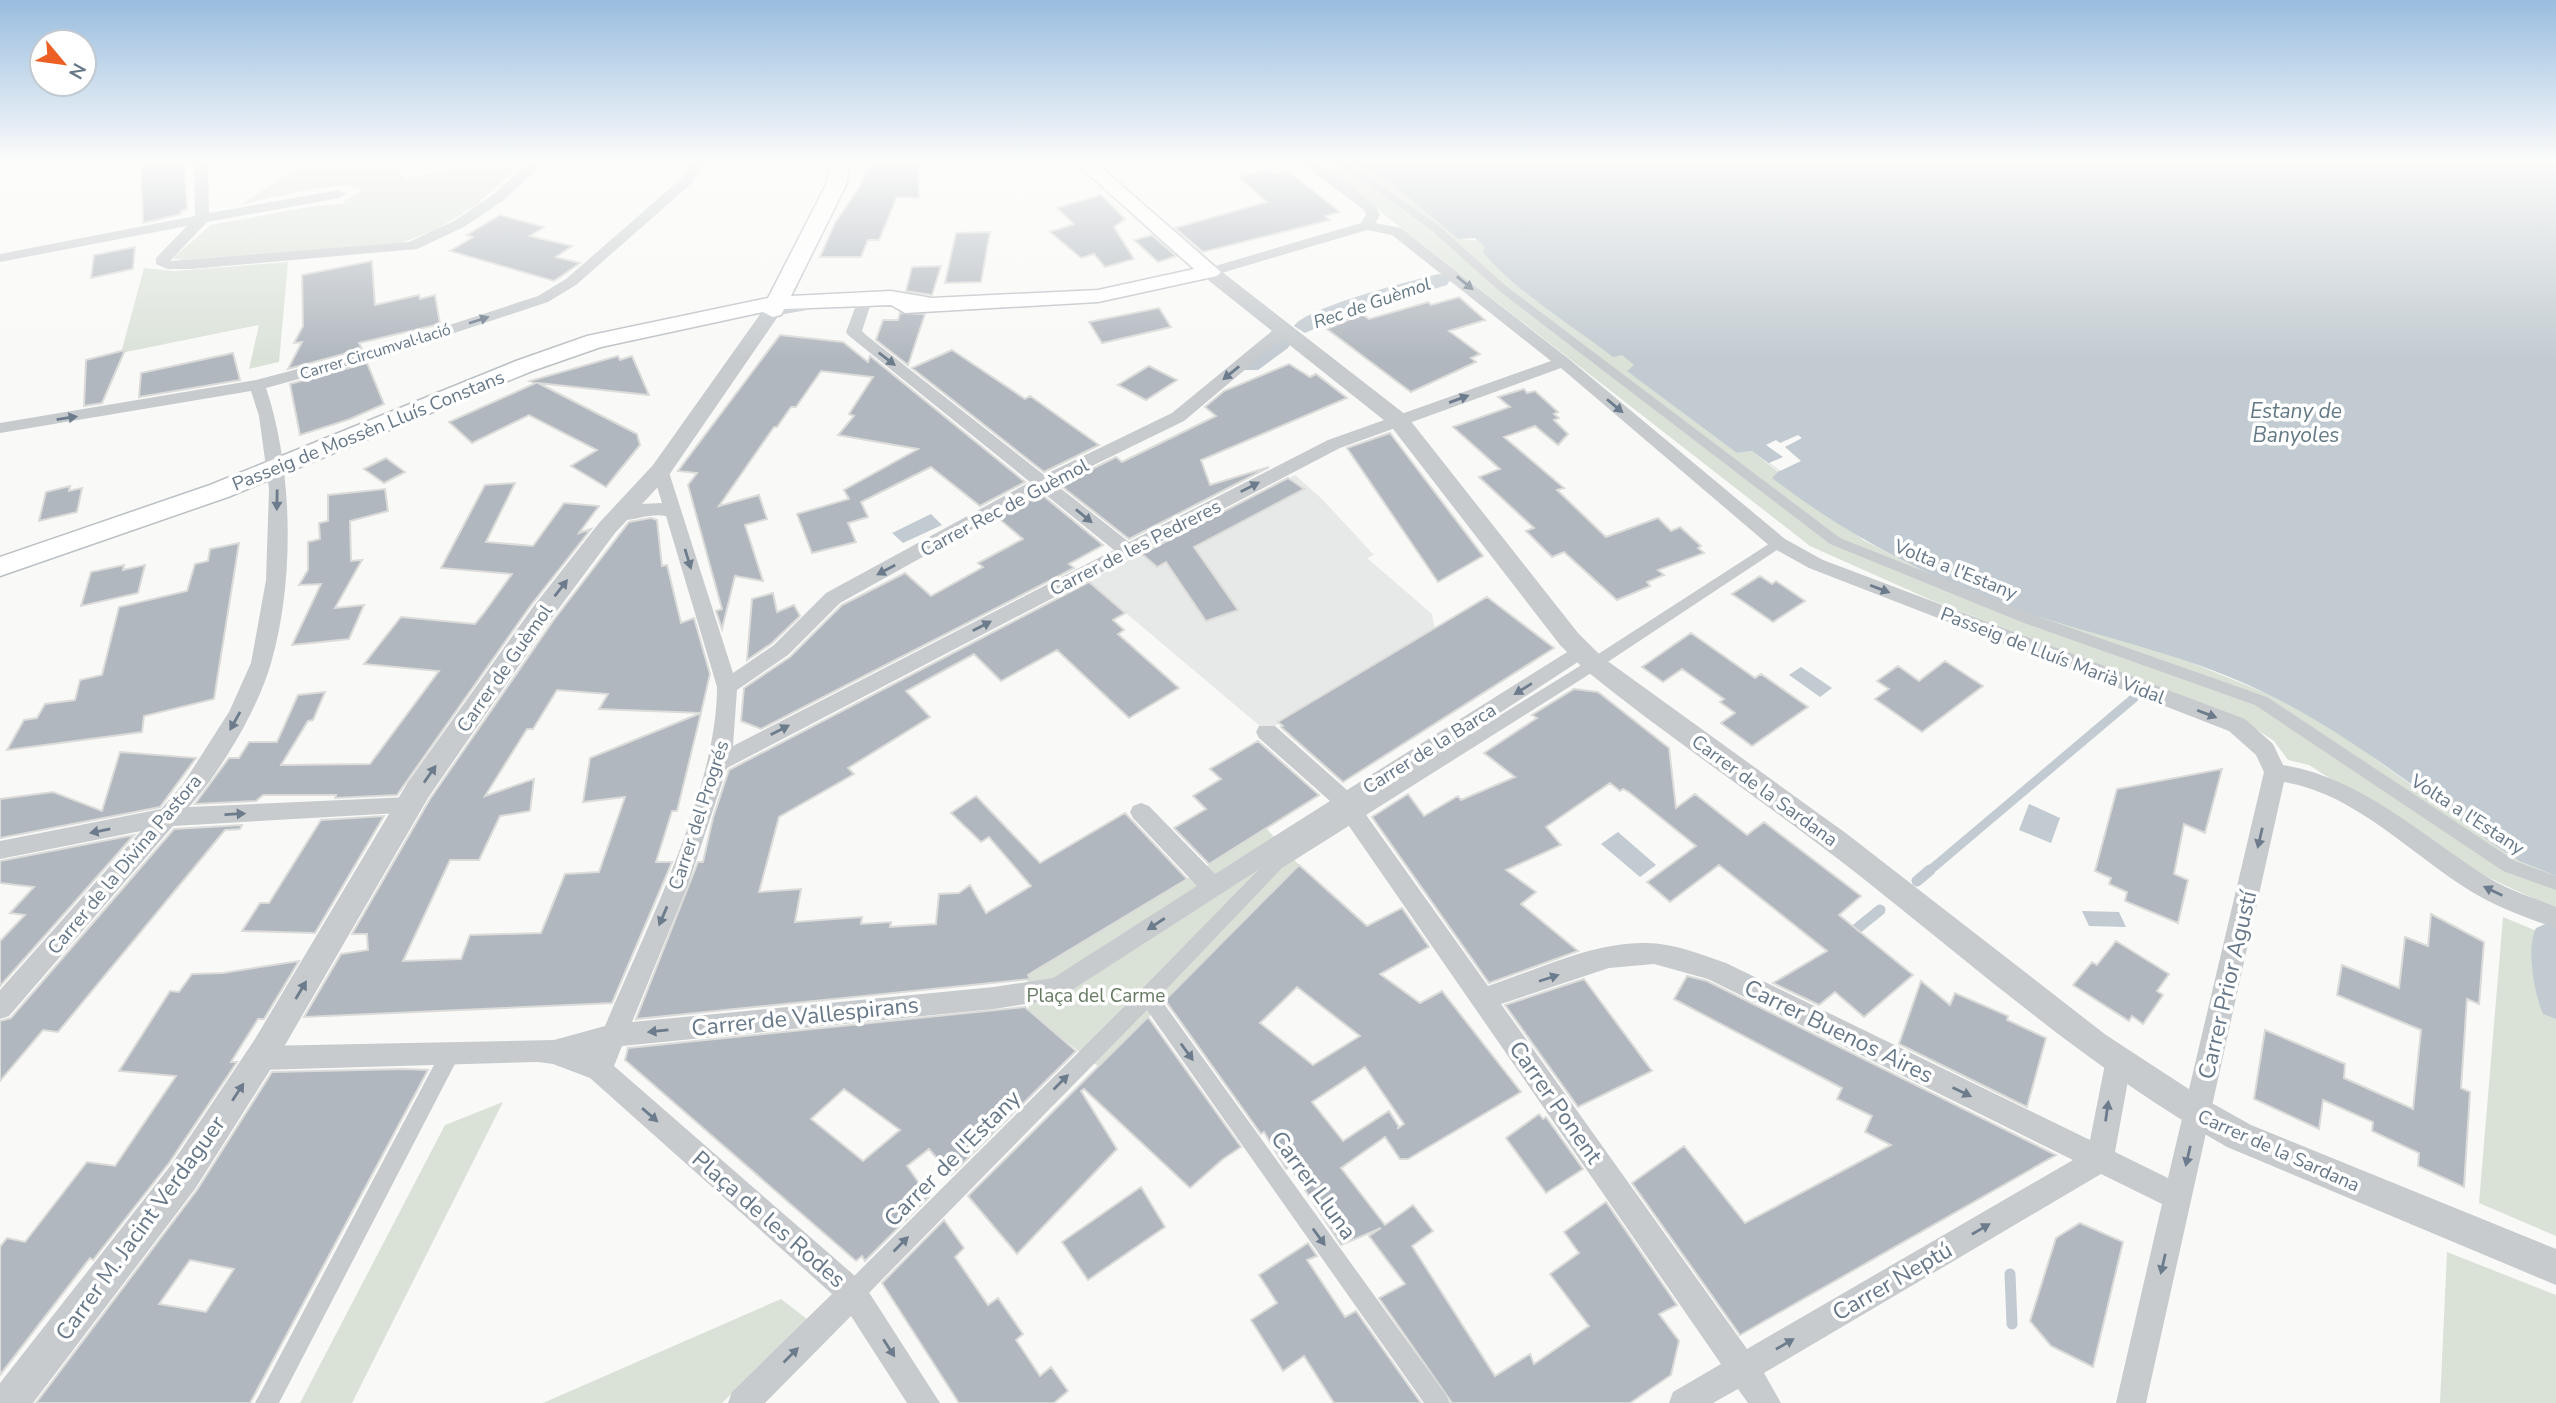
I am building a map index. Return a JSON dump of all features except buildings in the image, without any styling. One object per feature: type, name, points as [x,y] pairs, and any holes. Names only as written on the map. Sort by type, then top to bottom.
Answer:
[{"type":"main road","points":[[774,307],[814,228]]},
{"type":"main road","name":"Carrer de la Sardana","points":[[1160,228],[1210,272]]},
{"type":"main road","name":"Passeig de Mossèn Lluís Constans","points":[[0,567],[274,470],[565,351],[630,332],[741,310],[774,307],[1098,296],[1210,272]]},
{"type":"main road","name":"Passeig de Mossèn Lluís Constans","points":[[774,307],[917,301]]},
{"type":"street","points":[[0,258],[153,228]]},
{"type":"street","points":[[193,228],[161,261],[167,265],[191,265],[397,249],[448,228]]},
{"type":"street","name":"Carrer Circumval·lació","points":[[0,428],[257,385],[391,349],[543,299],[571,282],[632,228]]},
{"type":"street","name":"Passeig de Mossèn Lluís Constans","points":[[1210,272],[1358,228]]},
{"type":"street","name":"Passeig de Lluís Marià Vidal","points":[[1387,228],[1404,236],[1563,362],[1777,543],[1816,564],[2237,725],[2265,750],[2275,772]]},
{"type":"street","name":"Volta a l'Estany","points":[[1436,228],[1502,288],[1835,541],[2029,619],[2261,701],[2509,866],[2556,883]]},
{"type":"street","name":"Carrer de la Sardana","points":[[1210,272],[1398,420],[1586,657],[1868,866],[2118,1064],[2197,1115],[2276,1153],[2556,1267]]},
{"type":"street","points":[[863,305],[854,332],[860,338],[1128,551]]},
{"type":"street","name":"Carrer de Guèmol","points":[[263,1053],[409,806],[542,613],[620,515],[661,470],[774,307]]},
{"type":"street","name":"Carrer Rec de Guèmol","points":[[727,687],[782,650],[833,598],[1043,483],[1178,417],[1284,329]]},
{"type":"street","name":"Carrer de les Pedreres","points":[[720,761],[1334,444],[1563,362]]},
{"type":"street","name":"Carrer de la Divina Pastora","points":[[0,1008],[191,790],[239,715],[261,663],[276,580],[278,489],[267,416],[257,385]]},
{"type":"street","name":"Carrer del Progrés","points":[[599,1070],[682,871],[720,761],[729,715],[727,687],[661,470]]},
{"type":"street","points":[[620,515],[646,507],[660,507],[674,512]]},
{"type":"street","name":"Carrer de la Barca","points":[[1213,887],[1279,845],[1348,807],[1586,657],[1777,543]]},
{"type":"street","name":"Carrer Ponent","points":[[1267,732],[1348,807],[1766,1403]]},
{"type":"street","points":[[2275,772],[2312,778],[2343,791],[2482,886],[2556,918]]},
{"type":"street","name":"Carrer Prior Agustí","points":[[2132,1403],[2275,772]]},
{"type":"street","points":[[0,850],[167,817],[409,806]]},
{"type":"street","points":[[1148,996],[1276,863],[1348,807]]},
{"type":"street","points":[[1141,812],[1213,887]]},
{"type":"street","name":"Carrer de Vallespirans","points":[[263,1053],[554,1052],[613,1035],[994,998],[1058,988],[1213,887]]},
{"type":"street","name":"Carrer Buenos Aires","points":[[1484,999],[1617,956],[1643,953],[1680,958],[1717,971],[2179,1198]]},
{"type":"street","name":"Carrer de l'Estany","points":[[853,1293],[1148,996]]},
{"type":"street","name":"Carrer Lluna","points":[[1148,996],[1438,1403]]},
{"type":"street","points":[[267,1403],[451,1052]]},
{"type":"street","name":"Carrer de Vallespirans","points":[[554,1052],[599,1070]]},
{"type":"street","name":"Carrer M. Jacint Verdaguer","points":[[9,1403],[183,1177],[263,1053]]},
{"type":"street","points":[[2100,1159],[2118,1064]]},
{"type":"street","name":"Plaça de les Rodes","points":[[599,1070],[853,1293],[743,1403]]},
{"type":"street","name":"Carrer Neptú","points":[[1684,1403],[2100,1159]]},
{"type":"street","points":[[853,1293],[925,1403]]},
{"type":"shaded area","points":[[1295,475],[1322,499],[1374,555],[1367,558],[1432,614],[1435,630],[1500,682],[1450,714],[1293,713],[1267,732],[1088,581]]},
{"type":"green space","points":[[207,228],[438,228],[401,243],[181,260],[173,258]]},
{"type":"green space","points":[[1402,228],[1445,228],[1458,239],[1506,242],[1634,365],[1737,453],[1752,451],[1863,540],[1989,599],[2163,651],[2285,701],[2328,725],[2496,846],[2519,861],[2556,876],[2556,909],[2472,870],[2309,765],[2288,760],[2274,741],[2244,721],[1931,600],[1810,546]]},
{"type":"green space","points":[[288,262],[279,362],[249,369],[259,325],[121,353],[144,268],[175,271]]},
{"type":"green space","name":"Plaça del Carme","points":[[1266,828],[1299,865],[1099,1067],[1029,1012],[1027,974],[1187,879]]},
{"type":"green space","points":[[2503,917],[2556,939],[2556,1236],[2479,1203]]},
{"type":"green space","points":[[503,1102],[352,1403],[300,1403],[445,1125]]},
{"type":"green space","points":[[2447,1252],[2556,1295],[2556,1403],[2440,1403]]},
{"type":"green space","points":[[781,1299],[807,1319],[722,1403],[543,1403]]},
{"type":"water","name":"Estany de Banyoles","points":[[1445,228],[2556,228],[2556,876],[2519,861],[2372,756],[2308,715],[2274,697],[2177,658],[1988,599],[1903,561],[1849,531],[1772,478],[1779,471],[1752,451],[1737,453],[1627,371],[1634,365],[1622,355],[1613,357],[1528,294],[1496,266],[1483,252],[1485,247],[1475,238],[1458,239]]},
{"type":"water","points":[[931,514],[942,525],[903,543],[892,533]]},
{"type":"water","points":[[1801,667],[1832,688],[1820,697],[1789,675]]},
{"type":"water","points":[[2029,804],[2060,818],[2051,843],[2019,830]]},
{"type":"water","points":[[1618,832],[1656,865],[1640,877],[1601,844]]},
{"type":"water","points":[[2082,911],[2119,912],[2126,927],[2089,926]]},
{"type":"pier","points":[[1798,435],[1802,438],[1785,447],[1801,461],[1780,471],[1769,463],[1783,457],[1766,445],[1776,440],[1780,443]]},
{"type":"waterway","name":"Rec de Guèmol","points":[[1305,326],[1334,312],[1439,280]]},
{"type":"waterway","name":"Rec de Guèmol","points":[[1250,365],[1280,343]]},
{"type":"waterway","points":[[1928,872],[2134,698]]},
{"type":"waterway","points":[[1917,881],[1930,870]]},
{"type":"waterway","points":[[1849,935],[1880,910]]},
{"type":"waterway","points":[[2548,938],[2556,1003]]},
{"type":"waterway","points":[[2010,1274],[2012,1324]]}]
